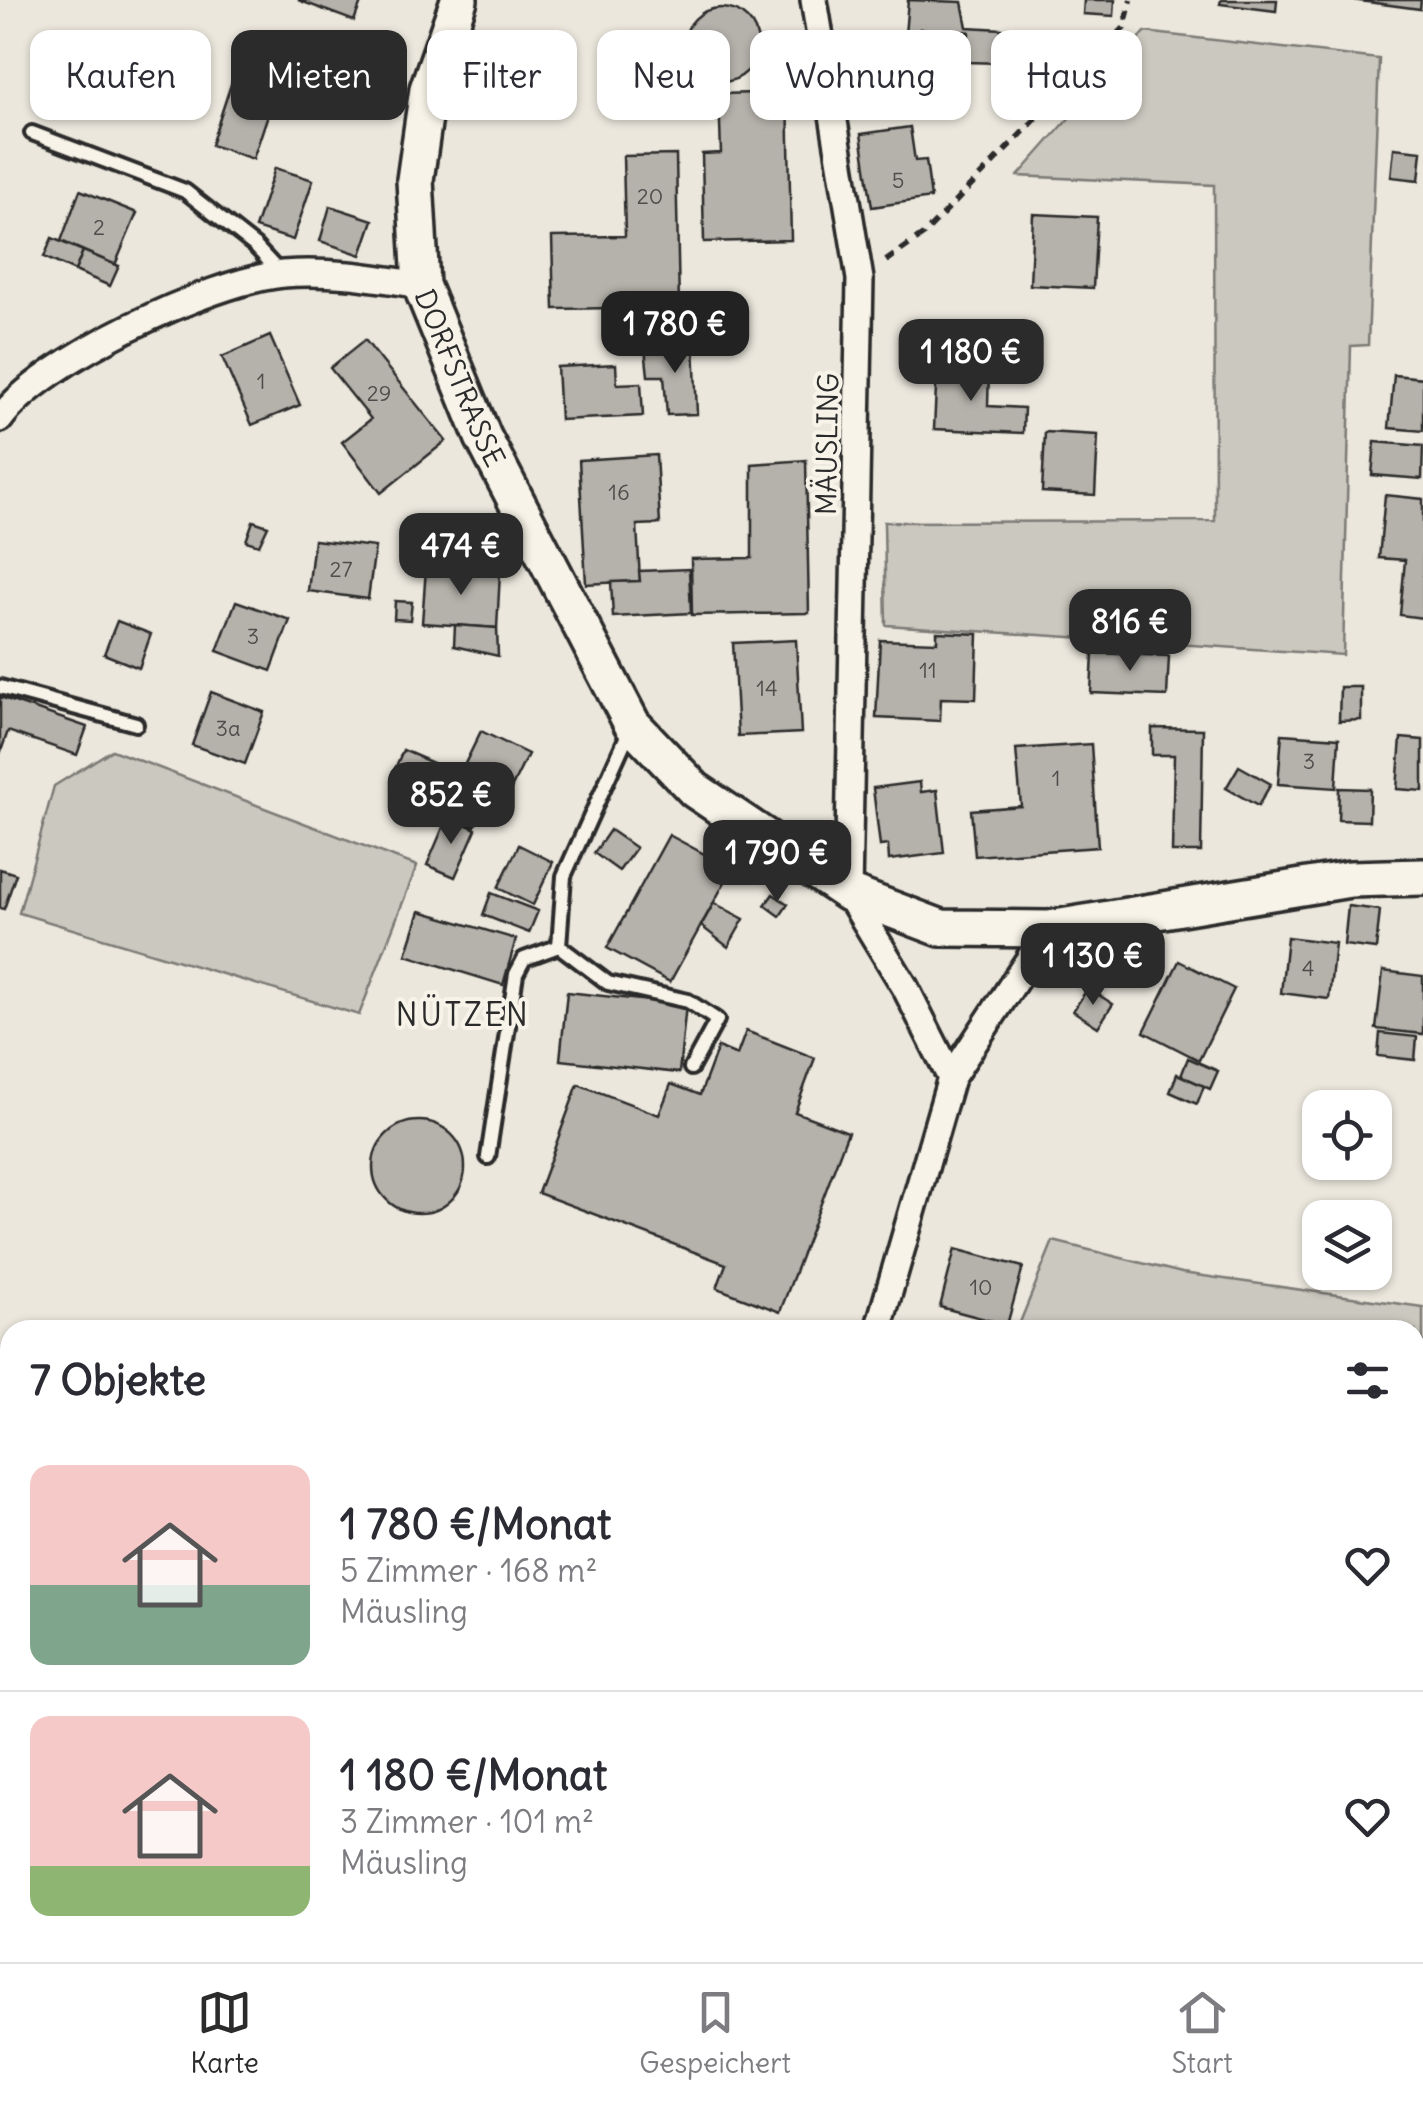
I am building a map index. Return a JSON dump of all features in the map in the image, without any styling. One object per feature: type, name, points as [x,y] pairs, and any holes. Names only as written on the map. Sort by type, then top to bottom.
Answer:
[{"type":"street","name":"DORFSTRASSE","points":[[459,0],[428,89],[414,180],[421,284],[484,437],[632,724],[695,790],[848,893],[904,987],[951,1078]]},
{"type":"street","name":"MÄUSLING","points":[[814,0],[860,279],[848,893]]},
{"type":"street","points":[[0,419],[36,382],[105,341],[230,288],[282,274],[356,274],[421,284]]},
{"type":"street","points":[[848,893],[941,928],[1050,928],[1350,878],[1423,877]]},
{"type":"street","points":[[881,1320],[951,1078],[1050,928]]},
{"type":"lane","points":[[32,134],[185,191],[255,246],[282,274]]},
{"type":"lane","points":[[0,687],[136,724]]},
{"type":"lane","points":[[559,946],[564,876],[632,724]]},
{"type":"lane","points":[[559,946],[608,983],[688,1001],[717,1020],[691,1068]]},
{"type":"lane","points":[[488,1157],[516,974],[524,959],[559,946]]},
{"type":"path","points":[[860,279],[923,235],[1124,28],[1132,0]]},
{"type":"shaded area","points":[[1145,32],[1379,59],[1368,345],[1351,346],[1343,655],[886,625],[884,522],[1215,521],[1214,185],[1018,176],[1067,120],[1142,120]]},
{"type":"shaded area","points":[[112,750],[417,866],[359,1015],[19,913],[54,786]]},
{"type":"shaded area","points":[[1053,1241],[1182,1273],[1423,1307],[1423,1320],[1021,1320]]},
{"type":"building","points":[[298,0],[362,0],[354,21]]},
{"type":"building","points":[[908,0],[962,2],[967,27],[1002,29],[991,30],[991,63],[971,62],[971,30],[905,30]]},
{"type":"building","points":[[1084,0],[1115,0],[1114,16],[1083,14]]},
{"type":"building","points":[[1221,0],[1277,0],[1276,11],[1220,4]]},
{"type":"building","points":[[1352,0],[1421,0],[1420,9]]},
{"type":"building","points":[[721,8],[747,19],[754,30],[750,30],[750,66],[730,80],[730,30],[688,30],[707,11]]},
{"type":"building","points":[[231,84],[231,120],[266,120],[253,159],[211,145]]},
{"type":"building","points":[[750,93],[750,120],[789,120],[791,240],[704,242],[702,154],[721,153],[720,120],[730,120],[730,94]]},
{"type":"building","points":[[910,127],[915,161],[926,160],[931,198],[872,207],[861,134]]},
{"type":"building","points":[[1394,148],[1422,151],[1419,180],[1391,177]]},
{"type":"building","points":[[676,155],[679,307],[554,309],[552,237],[625,236],[623,156]]},
{"type":"building","points":[[275,168],[313,180],[293,240],[255,228]]},
{"type":"building","points":[[80,190],[137,213],[115,265],[61,241]]},
{"type":"building","points":[[330,206],[373,220],[361,255],[320,241]]},
{"type":"building","points":[[1033,214],[1097,217],[1093,288],[1030,285]]},
{"type":"building","points":[[52,238],[83,251],[75,271],[44,257]]},
{"type":"building","points":[[83,251],[119,266],[110,286],[75,271]]},
{"type":"building","points":[[270,336],[300,405],[252,425],[222,357]]},
{"type":"building","points":[[365,340],[446,441],[381,493],[342,442],[371,419],[330,368]]},
{"type":"building","points":[[694,344],[697,414],[667,415],[664,376],[648,376],[645,348]]},
{"type":"building","points":[[616,364],[617,384],[641,383],[643,416],[560,420],[557,367]]},
{"type":"building","points":[[937,367],[989,369],[988,406],[1024,408],[1023,433],[934,429]]},
{"type":"building","points":[[1394,375],[1423,378],[1423,431],[1389,428]]},
{"type":"building","points":[[1045,432],[1098,435],[1095,495],[1042,492]]},
{"type":"building","points":[[1375,442],[1423,446],[1422,479],[1372,475]]},
{"type":"building","points":[[656,455],[660,524],[637,525],[640,581],[586,584],[579,460]]},
{"type":"building","points":[[806,460],[809,613],[692,615],[691,559],[752,558],[752,464]]},
{"type":"building","points":[[1385,495],[1423,499],[1423,618],[1400,615],[1405,560],[1379,558]]},
{"type":"building","points":[[253,521],[268,526],[259,545],[246,541]]},
{"type":"building","points":[[314,540],[375,547],[368,599],[308,591]]},
{"type":"building","points":[[426,568],[500,573],[497,628],[422,623]]},
{"type":"building","points":[[689,569],[691,613],[613,617],[611,582],[640,581],[639,571]]},
{"type":"building","points":[[236,601],[290,620],[271,671],[217,651]]},
{"type":"building","points":[[395,601],[412,602],[410,620],[394,619]]},
{"type":"building","points":[[117,621],[151,634],[139,668],[104,654]]},
{"type":"building","points":[[455,625],[497,628],[498,656],[454,646]]},
{"type":"building","points":[[937,632],[978,634],[976,699],[941,698],[940,721],[876,718],[880,640],[937,642]]},
{"type":"building","points":[[796,640],[801,733],[738,736],[733,643]]},
{"type":"building","points":[[1093,653],[1169,656],[1167,696],[1091,693]]},
{"type":"building","points":[[1340,687],[1361,687],[1361,720],[1339,721]]},
{"type":"building","points":[[211,692],[264,712],[245,764],[192,745]]},
{"type":"building","points":[[0,697],[87,727],[77,755],[8,731],[0,754]]},
{"type":"building","points":[[1152,728],[1203,729],[1201,852],[1172,852],[1174,755],[1152,755]]},
{"type":"building","points":[[481,731],[528,754],[504,803],[457,780]]},
{"type":"building","points":[[1282,734],[1339,738],[1336,788],[1278,784]]},
{"type":"building","points":[[1401,738],[1423,740],[1423,791],[1397,789]]},
{"type":"building","points":[[1091,744],[1098,847],[975,856],[971,810],[1021,806],[1016,749]]},
{"type":"building","points":[[403,750],[433,763],[424,783],[394,771]]},
{"type":"building","points":[[1239,766],[1271,784],[1258,806],[1226,788]]},
{"type":"building","points":[[920,782],[921,792],[937,790],[944,853],[889,860],[888,845],[880,846],[873,788]]},
{"type":"building","points":[[1339,788],[1370,789],[1369,821],[1338,820]]},
{"type":"building","points":[[460,789],[486,800],[475,826],[449,814]]},
{"type":"building","points":[[448,816],[476,829],[455,877],[427,865]]},
{"type":"building","points":[[610,830],[636,848],[619,871],[594,853]]},
{"type":"building","points":[[669,835],[732,869],[670,982],[607,948]]},
{"type":"building","points":[[519,845],[553,862],[533,905],[498,888]]},
{"type":"building","points":[[0,869],[16,874],[4,909],[0,908]]},
{"type":"building","points":[[491,893],[538,911],[529,933],[483,915]]},
{"type":"building","points":[[773,894],[788,904],[780,916],[765,905]]},
{"type":"building","points":[[714,903],[744,919],[728,947],[701,926]]},
{"type":"building","points":[[1348,906],[1380,910],[1376,949],[1344,945]]},
{"type":"building","points":[[420,911],[516,939],[503,985],[406,955]]},
{"type":"building","points":[[1287,937],[1335,943],[1329,999],[1281,993]]},
{"type":"building","points":[[1179,961],[1234,989],[1199,1060],[1144,1032]]},
{"type":"building","points":[[1383,971],[1423,976],[1423,1034],[1376,1029]]},
{"type":"building","points":[[1088,988],[1113,1004],[1098,1027],[1073,1011]]},
{"type":"building","points":[[567,992],[686,1005],[679,1073],[560,1060]]},
{"type":"building","points":[[746,1031],[815,1058],[795,1112],[848,1132],[780,1312],[717,1288],[726,1264],[538,1193],[578,1084],[659,1115],[671,1084],[700,1095],[718,1047],[737,1055]]},
{"type":"building","points":[[1380,1033],[1417,1037],[1415,1060],[1378,1056]]},
{"type":"building","points":[[1188,1058],[1218,1071],[1210,1089],[1181,1076]]},
{"type":"building","points":[[1177,1074],[1204,1086],[1197,1104],[1170,1092]]},
{"type":"building","points":[[419,1121],[436,1125],[451,1135],[461,1150],[465,1167],[461,1184],[451,1199],[436,1209],[419,1213],[402,1209],[387,1199],[377,1184],[373,1167],[377,1150],[387,1135],[402,1125]]},
{"type":"building","points":[[955,1249],[1023,1267],[1008,1320],[988,1320],[940,1307]]},
{"type":"district","name":"NÜTZEN","points":[[463,1014]]}]
